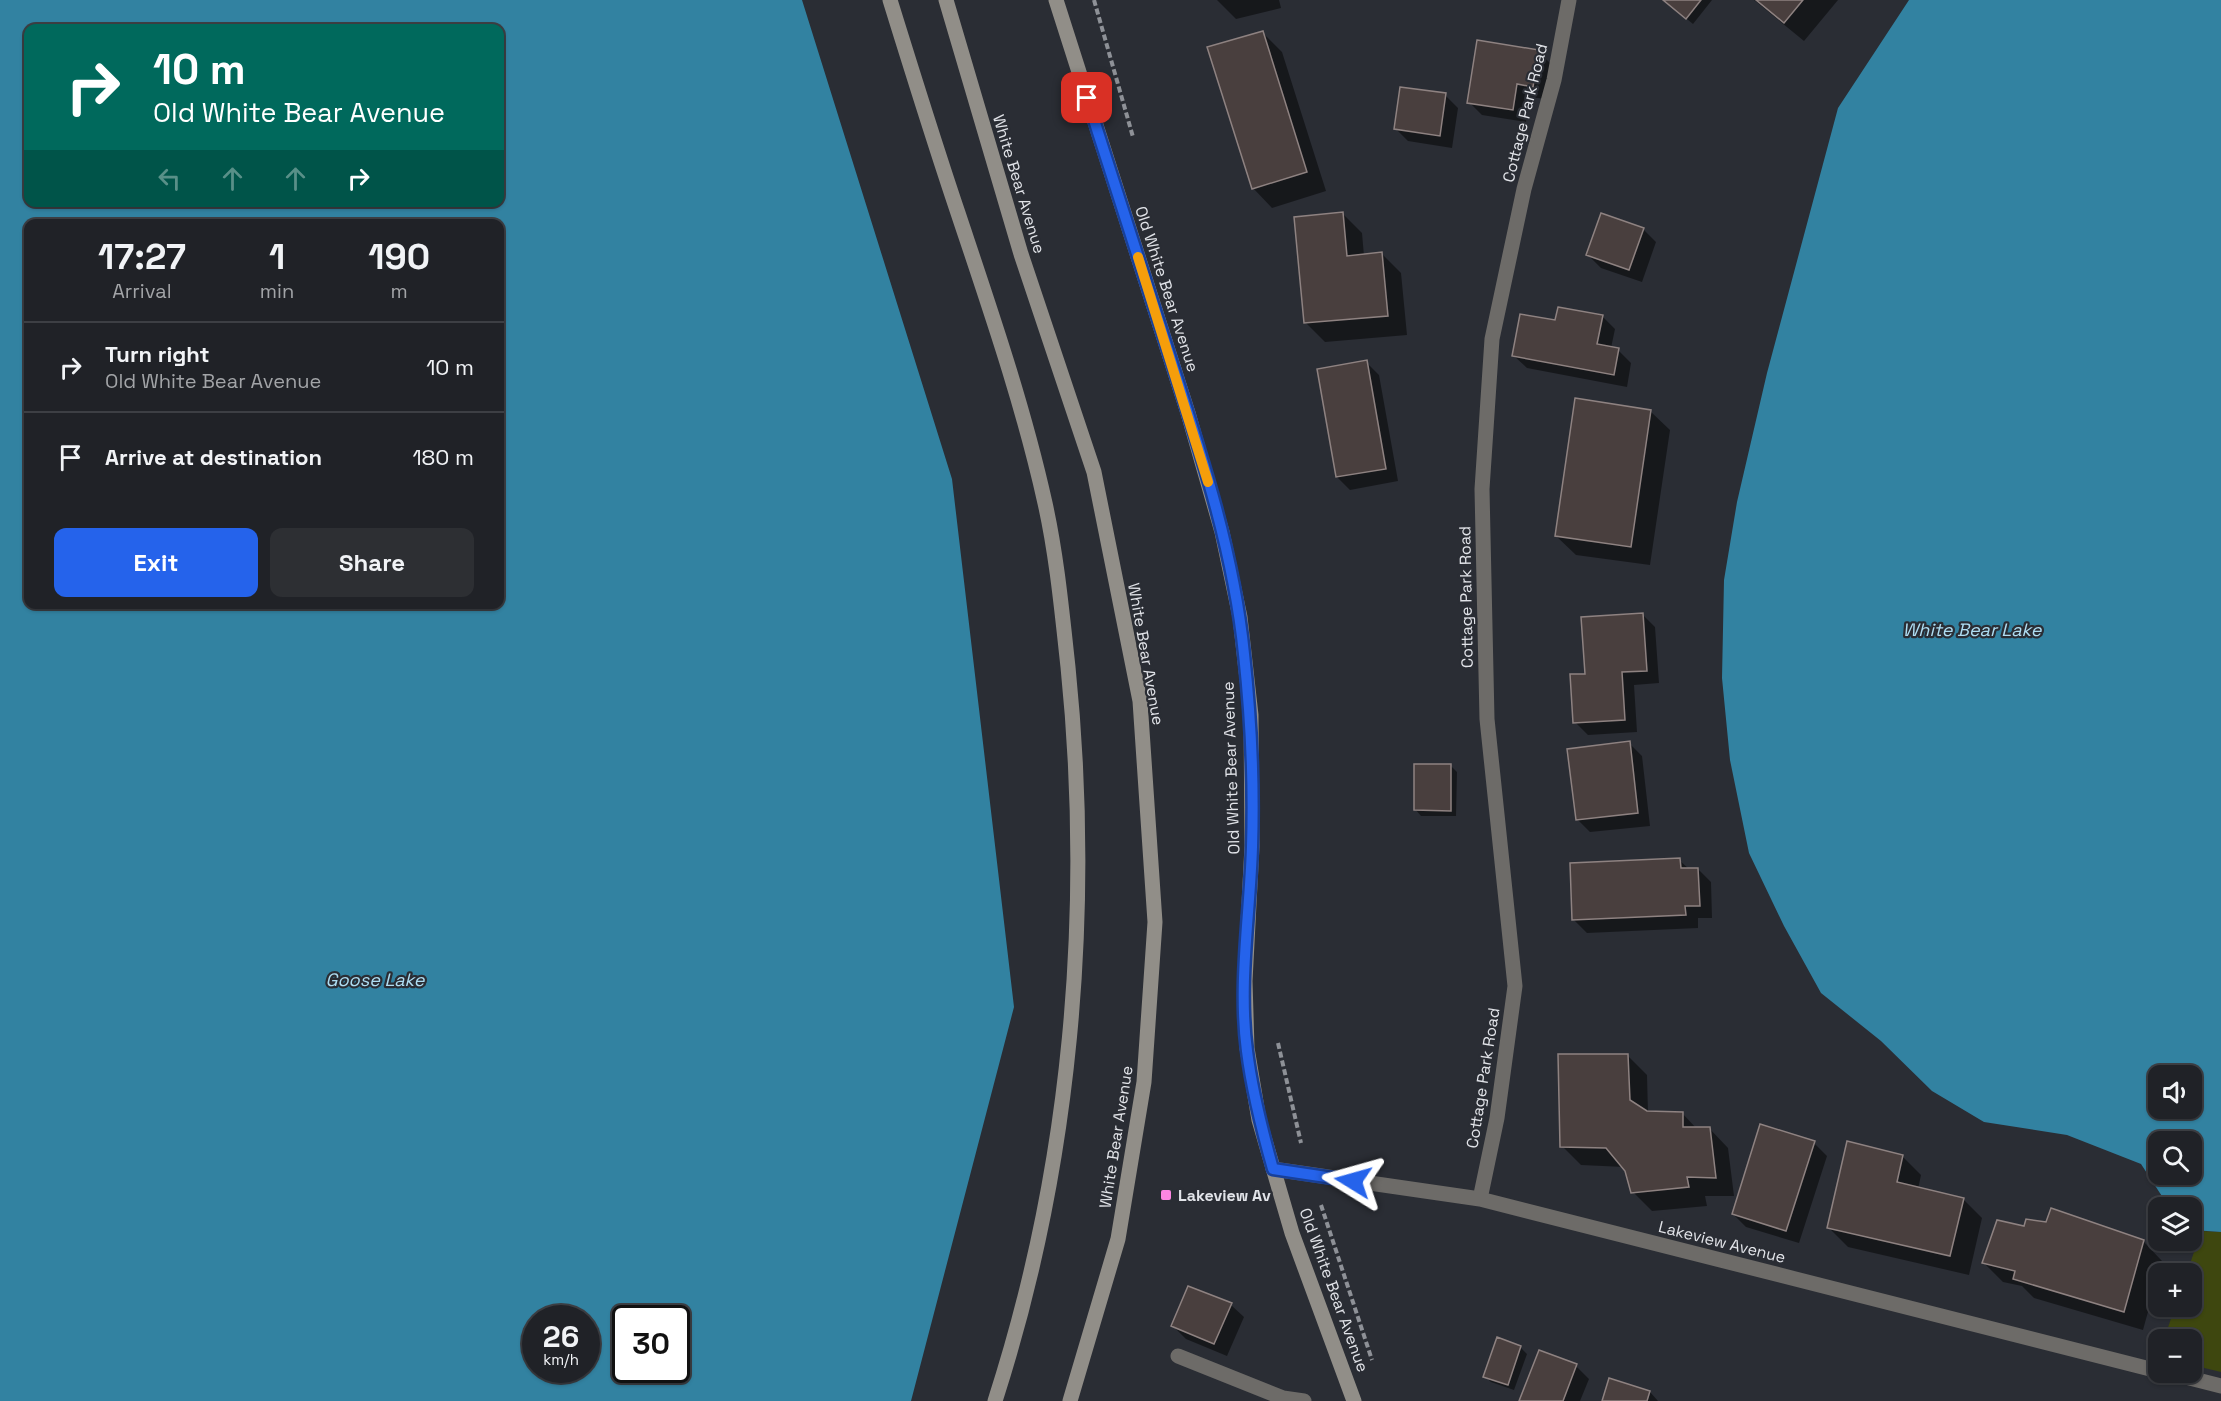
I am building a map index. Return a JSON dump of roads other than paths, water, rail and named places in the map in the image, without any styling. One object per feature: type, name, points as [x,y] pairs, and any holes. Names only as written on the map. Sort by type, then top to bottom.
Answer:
[{"type":"main road","points":[[890,0],[935,146],[1005,353],[1045,504],[1062,613],[1075,738],[1078,898],[1070,1027],[1057,1153],[1043,1227],[995,1401]]},
{"type":"main road","name":"White Bear Avenue","points":[[946,0],[1020,254],[1094,472],[1140,701],[1155,922],[1144,1082],[1118,1239],[1070,1401]]},
{"type":"main road","name":"Old White Bear Avenue","points":[[1056,0],[1188,413],[1222,532],[1240,618],[1251,715],[1252,846],[1245,981],[1247,1048],[1259,1120],[1292,1233],[1354,1401]]},
{"type":"street","name":"Cottage Park Road","points":[[1480,1199],[1497,1118],[1515,986],[1487,719],[1482,489],[1492,339],[1524,189],[1554,80],[1569,0]]},
{"type":"street","name":"Lakeview Avenue","points":[[1273,1169],[1480,1199],[2148,1368]]},
{"type":"street","points":[[1178,1356],[1282,1398],[1304,1401]]},
{"type":"street","points":[[2202,1381],[2221,1386]]},
{"type":"water","name":"Goose Lake","points":[[0,0],[802,0],[952,479],[1014,1007],[911,1401],[0,1401]]},
{"type":"water","name":"White Bear Lake","points":[[1909,0],[2221,0],[2221,1232],[2202,1231],[2202,1197],[2162,1197],[2155,1185],[2202,1185],[2202,1131],[2148,1131],[2148,1175],[2141,1164],[2067,1135],[1984,1122],[1932,1091],[1881,1041],[1821,993],[1784,926],[1749,853],[1730,760],[1722,678],[1724,580],[1737,502],[1767,373],[1838,108]]},
{"type":"place","name":"Lakeview Av","points":[[1166,1195]]}]
